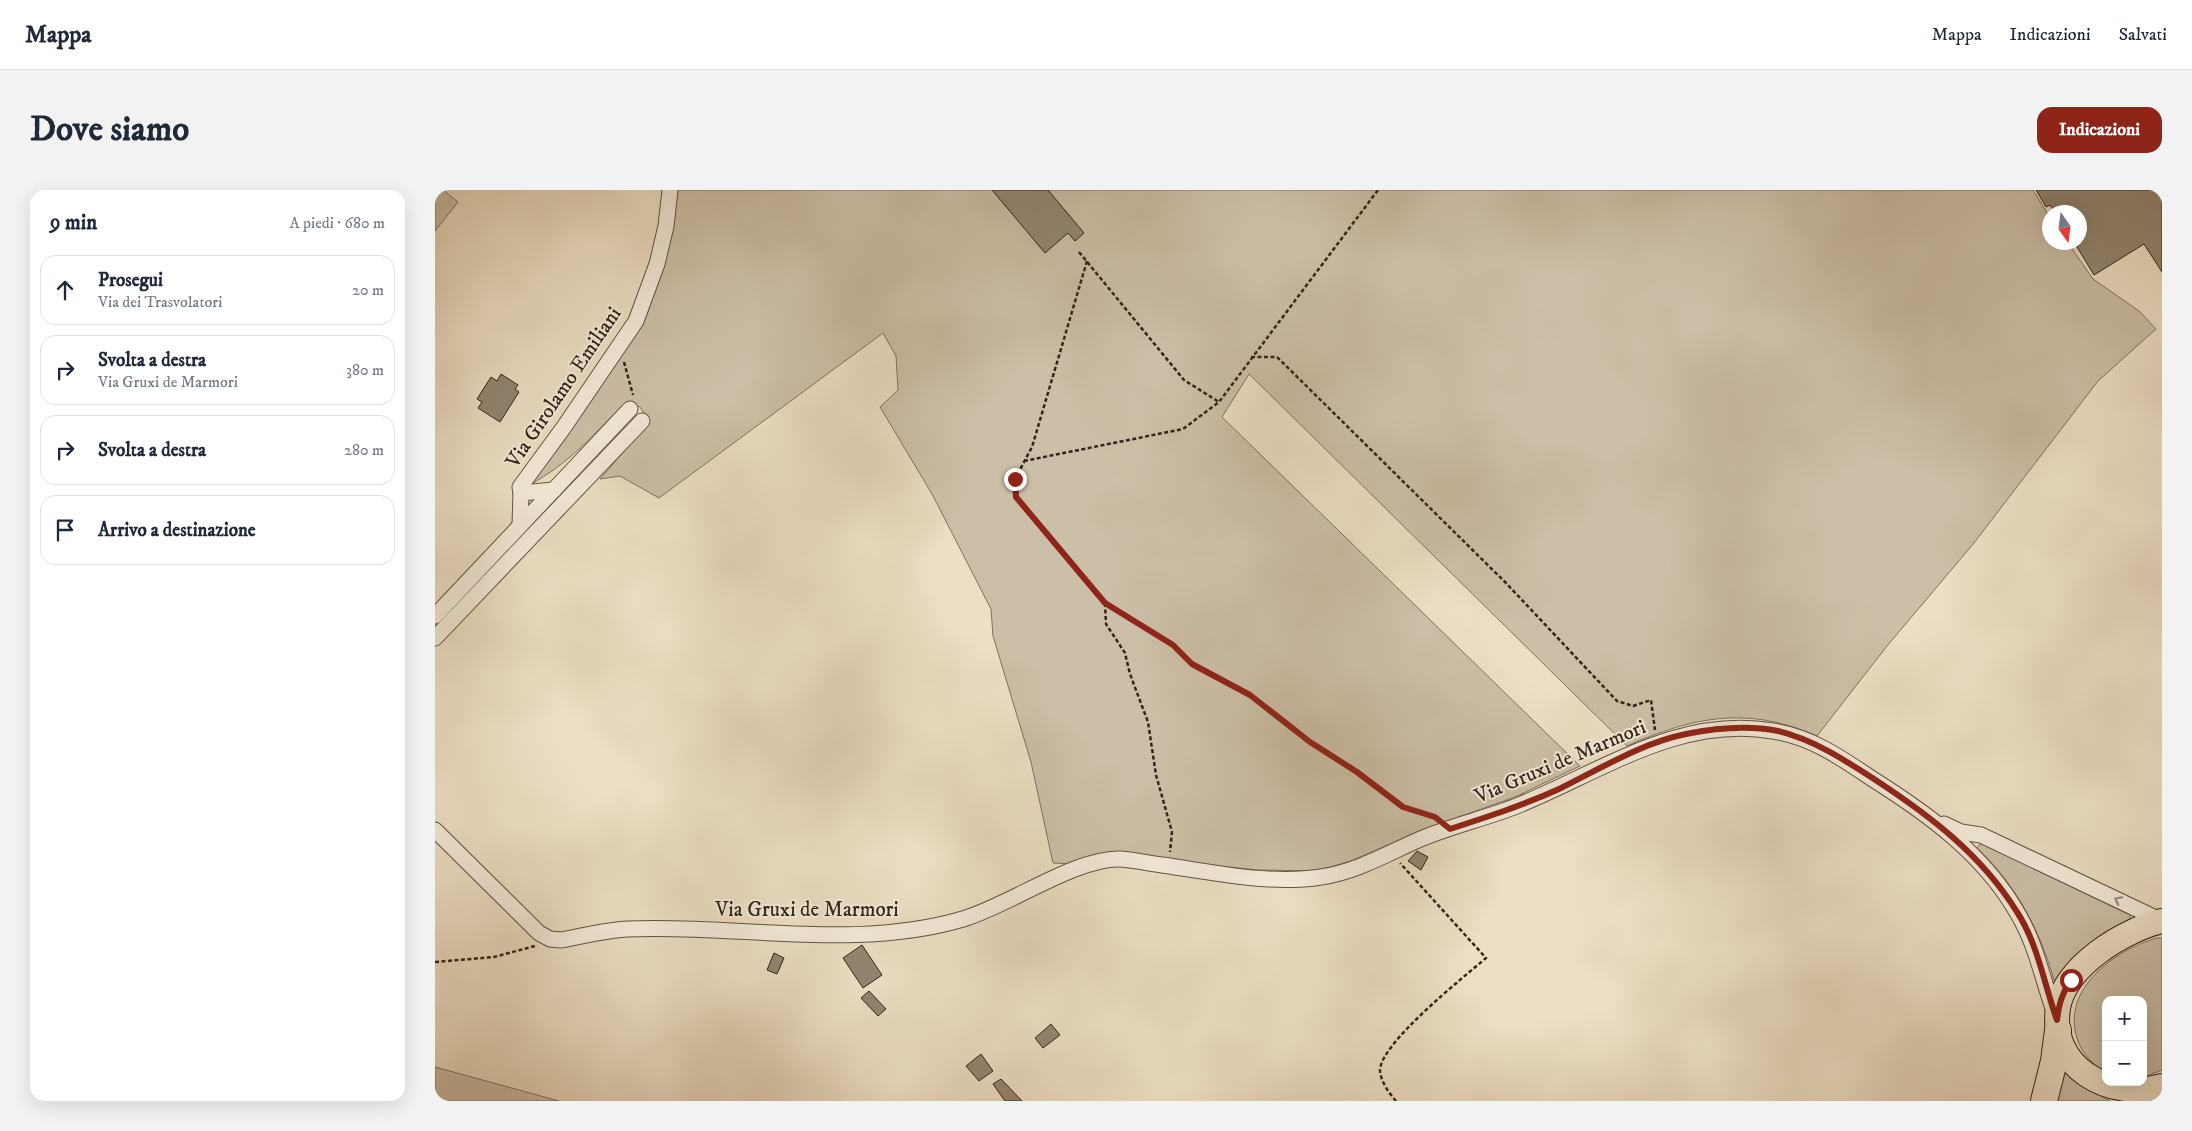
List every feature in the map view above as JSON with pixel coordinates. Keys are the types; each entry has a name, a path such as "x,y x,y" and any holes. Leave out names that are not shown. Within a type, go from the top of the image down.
{"highway":[{"path":"2044,1101 2054,1061 2057,1025"},
{"path":"2160,1100 2162,1095"}],"main road":[{"path":"2162,921 2134,930 2088,961 2064,991 2058,1006 2057,1025 2070,1058 2092,1081 2110,1089 2127,1091 2145,1091 2162,1086"}],"street":[{"name":"Via Girolamo Emiliani","path":"521,493 520,487 620,347 636,321 649,291 666,226 670,190"},
{"path":"435,616 630,408"},
{"path":"435,638 642,420"},
{"path":"520,525 521,493 553,490"},
{"name":"Via Gruxi de Marmori","path":"550,939 561,940 630,929 839,934 872,934 921,929 987,911 1074,870 1100,861 1120,859 1239,876 1291,879 1321,877 1351,869 1386,856 1418,840 1507,810 1557,790 1642,748 1684,734 1724,727 1777,731 1827,748 1935,821 1972,854 2018,913 2035,952 2057,1025"},
{"name":"Via Gruxi de Marmori","path":"1935,821 1961,832 1981,835 2162,921"},
{"path":"435,830 539,933 550,939"}],"path":[{"path":"1024,461 1183,429 1219,402 1378,190"},
{"path":"1079,252 1184,380 1219,402"},
{"path":"1087,261 1032,448 1015,479 1016,497 1105,603 1173,645 1192,664 1250,695 1310,742 1357,772 1403,807 1435,817 1450,829"},
{"path":"620,347 633,389 630,408"},
{"path":"1251,357 1277,357 1507,583 1617,700 1633,706 1651,700 1656,743"},
{"path":"1105,603 1106,624 1125,653 1130,674 1148,722 1156,775 1171,832 1169,866"},
{"path":"1386,856 1401,864 1486,958 1394,1041 1383,1059 1380,1071 1387,1091 1396,1101"},
{"path":"435,962 494,957 534,947 550,939"}],"shaded area":[{"path":"435,190 443,190 458,202 435,231"},
{"path":"676,190 2033,190 2042,205 2042,250 2073,250 2093,279 2139,311 2156,329 2098,381 1974,543 1887,646 1817,736 1768,721 1745,718 1722,719 1675,728 1627,746 1249,374 1222,417 1580,766 1515,797 1422,830 1351,861 1317,871 1258,870 1151,859 1072,864 1053,863 1031,762 993,636 991,609 932,494 880,407 898,390 896,356 883,333 659,498 620,476 600,479 649,422 640,407 625,403 569,458 557,468 529,485 612,368"},
{"path":"1981,843 2130,915 2130,921 2059,980 2054,980 2041,943 2025,908 1991,862 1977,848"},
{"path":"2162,938 2162,1070 2147,1076 2147,996 2102,996 2102,1070 2088,1058 2079,1044 2074,1020 2077,1003 2084,988 2096,974 2109,962 2141,943"},
{"path":"435,1067 559,1101 435,1101"},
{"path":"2067,1070 2081,1085 2110,1101 2057,1101 2063,1071"}],"building":[{"path":"992,190 1048,190 1084,233 1075,241 1068,233 1045,253"},
{"path":"2036,190 2162,190 2162,272 2144,244 2094,275 2079,250 2087,250 2087,205 2045,205"},
{"path":"501,374 518,385 515,389 519,392 500,422 478,408 482,402 477,399 491,377 497,381"},
{"path":"1417,851 1428,857 1421,870 1408,861"},
{"path":"862,945 882,975 863,988 843,958"},
{"path":"774,953 784,958 777,974 767,970"},
{"path":"869,991 886,1009 878,1016 861,998"},
{"path":"1051,1024 1060,1035 1043,1048 1035,1038"},
{"path":"981,1054 993,1071 979,1081 966,1066"},
{"path":"1001,1079 1022,1101 1005,1101 993,1084"}],"route":[{"path":"1015,479 1016,497 1105,603 1173,645 1192,664 1250,695 1310,742 1357,772 1403,807 1435,817 1450,829 1507,810 1557,790 1642,748 1684,734 1724,727 1777,731 1827,748 1915,806 1972,854 2006,896 2028,932 2057,1020 2058,1006 2071,980"}]}
